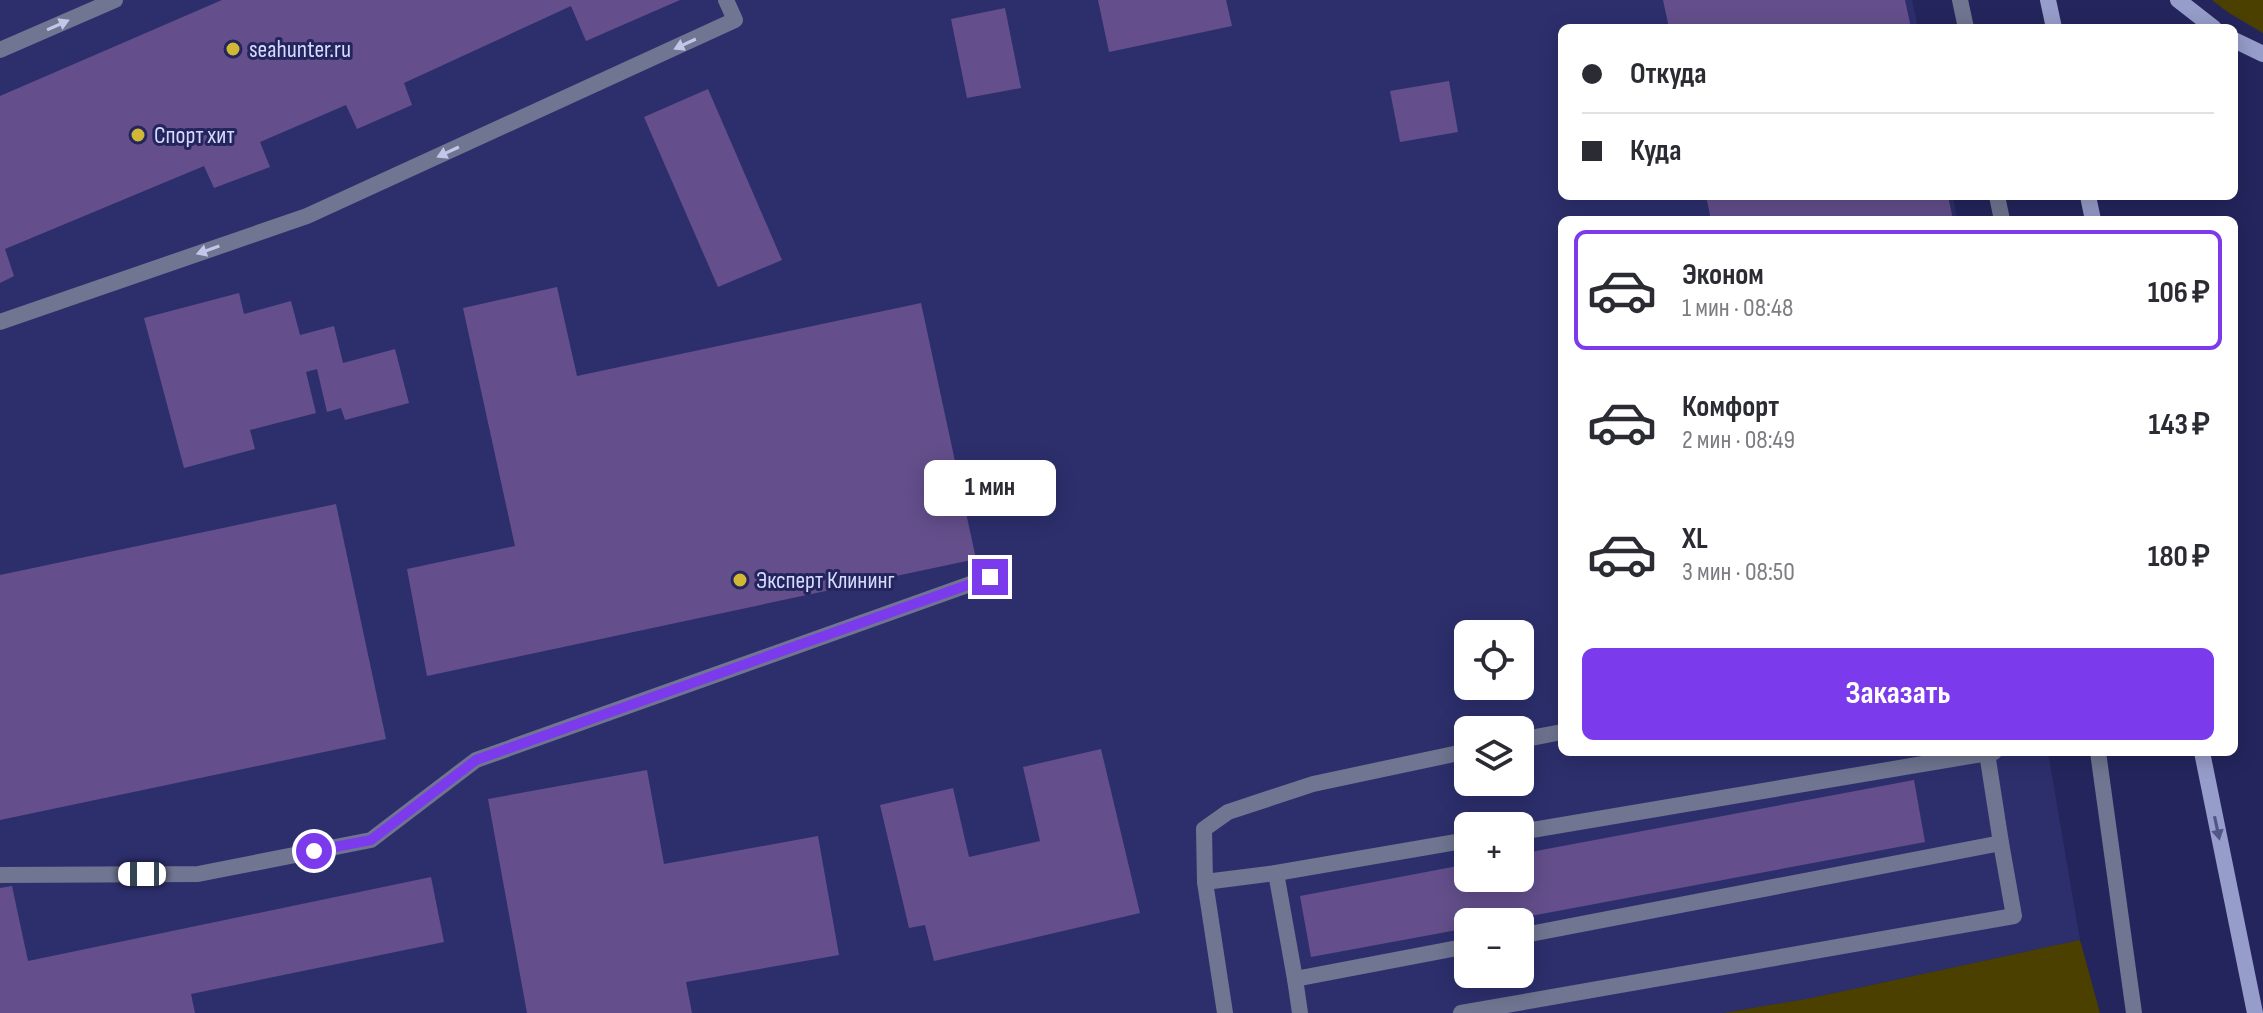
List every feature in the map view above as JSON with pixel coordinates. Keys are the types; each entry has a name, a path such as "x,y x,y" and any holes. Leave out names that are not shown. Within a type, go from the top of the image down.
{"main road":[{"path":"2048,0 2053,24"},
{"path":"2178,0 2209,24"},
{"path":"2238,42 2263,54"},
{"path":"2203,756 2255,1013"}],"lane":[{"path":"0,50 115,0"},
{"path":"0,322 307,216 735,20 726,0"},
{"path":"1960,0 1965,24"},
{"path":"0,875 198,874 371,840 476,760 990,577"},
{"path":"1534,737 1558,733"},
{"path":"1225,1013 1205,882 1204,829 1228,812 1313,784 1454,754"},
{"path":"1534,830 1973,756"},
{"path":"1461,1013 2014,916 2001,843 1991,756"},
{"path":"2099,756 2134,1013"},
{"path":"1205,882 1454,842"},
{"path":"1534,933 2001,843"},
{"path":"1276,873 1300,1013"},
{"path":"1295,979 1454,949"}],"shaded area":[{"path":"0,0 1912,0 1917,24 1558,24 1558,200 1954,200 1956,216 1558,216 1558,756 2049,756 2080,940 1811,998 1723,1013 0,1013"},
{"path":"2212,0 2263,0 2263,33 2229,13"},
{"path":"2080,940 2100,1013 1723,1013 1811,998"}],"building":[{"name":"Спорт хит","path":"222,0 680,0 586,41 571,6 404,83 412,105 357,129 346,105 260,142 270,167 214,188 204,166 5,249 14,276 0,283 0,96"},
{"path":"1098,0 1226,0 1232,26 1109,52"},
{"path":"1663,0 1905,0 1910,24 1668,24"},
{"path":"1005,8 1021,88 967,98 951,19"},
{"path":"1449,81 1458,132 1400,142 1390,91"},
{"path":"708,89 782,260 718,287 644,117"},
{"path":"1707,200 1949,200 1952,216 1710,216"},
{"path":"557,287 577,376 921,303 976,559 427,676 407,569 515,546 463,308"},
{"path":"239,293 244,314 291,301 300,335 334,326 343,363 395,349 409,403 345,420 341,408 327,412 317,369 306,372 316,413 250,430 255,449 184,468 144,318"},
{"path":"336,504 386,739 0,820 0,575"},
{"path":"1101,749 1140,913 934,961 925,925 909,928 880,805 953,788 969,857 1040,841 1023,767"},
{"path":"647,770 664,864 818,836 839,955 686,982 692,1013 527,1013 488,799"},
{"path":"1914,780 1925,842 1534,915 1534,908 1454,908 1454,931 1311,957 1300,896 1454,867 1454,892 1534,892 1534,851"},
{"path":"431,877 444,942 191,994 195,1013 0,1013 0,888 12,886 28,961"}],"place":[{"name":"seahunter.ru","path":"233,49"},
{"name":"Спорт хит","path":"138,135"},
{"name":"Эксперт Клининг","path":"740,580"}],"route":[{"path":"314,851 371,840 476,760 990,577"}]}
